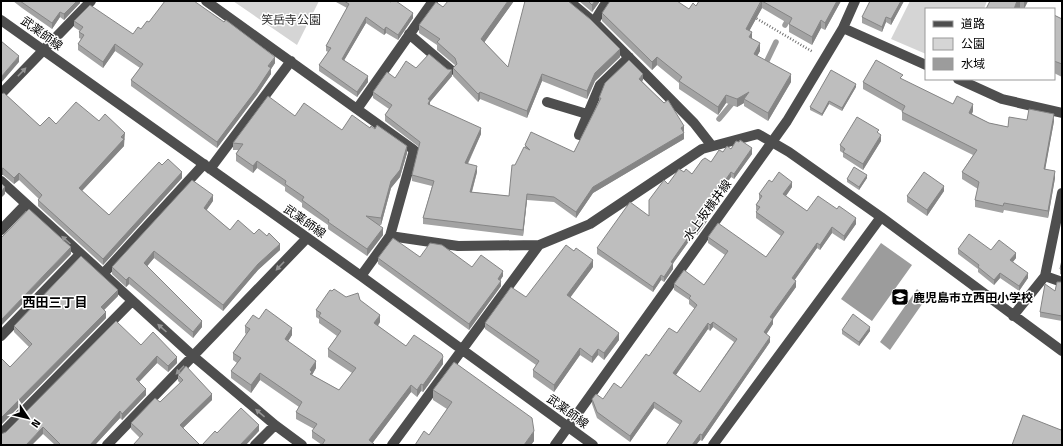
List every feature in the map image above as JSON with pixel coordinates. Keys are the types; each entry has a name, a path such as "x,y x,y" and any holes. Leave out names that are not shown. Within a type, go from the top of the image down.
{"street":[{"path":"1,94 90,1"},
{"path":"206,1 414,150 390,236 361,276"},
{"path":"357,109 433,1"},
{"path":"569,1 594,22 629,57 694,123 712,146"},
{"path":"594,22 607,1"},
{"name":"水上坂横井線","path":"555,445 787,121 843,28 855,1"},
{"name":"武薬師線","path":"1,20 361,276 593,445"},
{"path":"843,28 925,65"},
{"path":"409,34 451,70"},
{"path":"579,135 600,85 629,57"},
{"path":"103,274 207,166 291,62"},
{"path":"960,80 1002,99 1062,113"},
{"path":"547,102 587,114"},
{"path":"390,236 458,246 539,245 590,224 702,149 758,134 772,141 880,217 1062,351"},
{"path":"1,181 193,356 302,445"},
{"path":"1013,316 1045,276 1062,193"},
{"path":"1,230 26,204"},
{"path":"713,445 880,217"},
{"path":"107,445 307,238"},
{"path":"392,445 539,245"},
{"path":"1,336 80,254"},
{"path":"1045,276 1062,282"},
{"path":"1,434 132,301"},
{"path":"255,445 275,424"}],"path":[{"path":"752,16 824,58"}],"green space":[{"name":"笑岳寺公園","path":"233,1 319,1 297,45"},
{"path":"910,1 987,1 984,8 925,8 925,54 891,39"}],"water":[{"path":"881,243 912,265 872,321 841,299"},
{"path":"917,289 927,297 890,350 880,342"}],"building":[{"path":"20,1 77,1 64,14 60,12 52,23"},
{"path":"165,1 194,1 224,22 226,20 275,57 268,66 271,68 257,89 217,142 131,80 143,64 115,44 103,62 78,44 84,35 79,32 83,27 74,21 90,5 133,34 138,27 141,29 147,21 149,22"},
{"path":"344,1 396,1 413,13 398,35 386,27 384,30 366,17 342,59 368,76 357,92 319,65 331,48 326,46 349,4"},
{"path":"448,1 508,1 481,39 508,67 525,1 568,1 590,19 620,49 595,73 587,91 542,74 527,111 480,92 478,94 453,68 457,64 455,58 437,42 440,39 419,25 436,2 443,7"},
{"path":"588,1 595,1 592,5"},
{"path":"610,1 677,1 689,9 693,3 696,6 699,1 761,1 746,29 752,32 749,37 760,43 754,54 791,74 768,113 744,99 749,92 737,99 726,95 718,107 679,81 682,77 657,57 652,62 602,13"},
{"path":"762,1 837,1 825,23 821,20 812,37 789,24 792,18"},
{"path":"870,1 901,1 891,19 886,17 882,27 862,17"},
{"path":"990,1 1017,1 1014,8 986,8"},
{"path":"1055,16 1062,19 1062,64 1055,61"},
{"path":"1,41 19,56 1,77"},
{"path":"429,54 447,69 452,70 428,99 430,100 428,104 481,128 465,163 477,166 470,192 509,196 512,165 515,165 524,147 530,150 525,145 531,132 574,152 601,98 599,98 605,83 629,60 643,74 639,79 664,103 668,100 684,126 681,128 684,133 593,187 576,212 554,197 527,194 523,230 423,218 434,181 412,175 420,142 385,115 392,105 373,92 387,72 395,78 406,61 416,68"},
{"path":"876,60 903,75 900,78 953,104 957,96 973,104 969,113 989,123 1008,127 1009,117 1027,120 1029,109 1054,114 1044,169 1055,171 1048,211 1004,203 1003,206 975,200 979,182 962,172 977,150 902,112 905,106 863,82"},
{"path":"831,70 856,84 842,108 829,101 822,114 810,107"},
{"path":"4,93 40,126 49,117 56,124 76,102 99,121 105,114 125,133 121,137 124,139 79,188 109,215 159,162 162,165 168,159 182,172 103,259 38,200 42,195 19,173 14,178 3,168 1,169 1,94"},
{"path":"268,96 295,116 304,103 342,130 352,115 370,128 371,126 375,129 377,125 407,146 400,170 391,181 381,218 366,216 383,228 367,249 328,222 329,220 302,200 304,197 285,184 286,181 257,161 253,166 236,154 243,144 233,143"},
{"path":"857,117 879,130 877,132 881,135 863,164 843,152 845,149 840,145"},
{"path":"740,140 752,148 734,174 731,172 703,212 707,216 697,230 696,228 692,232 671,262 673,263 664,277 661,275 653,287 597,248 630,202 649,216 649,200 664,180 668,184 679,169 684,172 686,169 692,174 702,160 705,158 711,162 719,150 723,152 727,146 731,149 736,141 739,142"},
{"path":"854,167 867,175 859,187 847,179"},
{"path":"779,172 792,182 783,194 807,211 818,196 837,209 839,206 856,218 844,236 832,227 820,245 817,243 792,278 796,281 770,317 773,319 764,332 770,337 702,435 700,434 692,445 666,445 682,421 654,402 630,436 597,412 592,399 596,394 603,399 614,383 621,388 646,354 649,356 669,328 677,333 697,305 689,298 691,296 674,284 684,270 704,285 728,251 708,237 718,223 766,257 784,232 756,212 760,207 756,205 762,196 759,194 769,180 772,182","holes":["713,322 737,339 700,392 673,373 708,323 710,325"]},
{"path":"924,172 944,186 927,210 907,196"},
{"path":"192,180 213,195 204,208 230,230 238,220 254,234 259,229 267,236 269,233 280,244 258,264 223,305 154,251 144,263 202,321 193,332 129,277 126,280 112,267"},
{"path":"1,183 5,187 1,192"},
{"path":"29,209 71,247 1,320 1,238"},
{"path":"969,234 991,250 999,240 1016,253 1010,260 1028,273 1019,286 1000,273 994,280 978,267 979,265 958,249"},
{"path":"393,238 420,257 430,243 442,245 472,267 481,255 503,271 498,279 501,281 469,324 378,258"},
{"path":"566,245 574,251 576,248 593,260 567,295 619,333 604,353 598,349 592,357 580,348 554,385 533,370 539,361 485,323 511,287 526,297"},
{"path":"81,256 118,290 101,307 106,312 1,418 1,358 10,367 32,344 14,326"},
{"path":"1057,282 1062,282 1062,316 1040,312 1045,284 1055,291"},
{"path":"334,289 346,297 358,293 360,300 380,315 374,323 406,346 414,335 442,354 443,357 423,385 421,384 417,390 411,385 369,440 374,445 322,445 325,440 312,431 317,424 296,412 302,402 260,373 251,385 231,371 241,358 233,353 250,329 245,326 253,315 259,319 266,309 292,328 285,339 316,361 310,370 312,372 310,374 339,390 356,368 328,349 341,331 319,316 321,313 316,310 330,290 332,291"},
{"path":"853,314 870,327 859,342 842,330"},
{"path":"116,321 141,345 153,332 177,357 168,366 157,356 136,379 146,389 122,414 120,411 90,445 61,445 43,427 26,445 1,445 1,434 6,432"},
{"path":"454,362 532,418 534,431 524,445 415,445 424,431 429,435 452,402 433,390"},
{"path":"186,366 212,394 180,425 200,445 133,445 143,434 131,423 155,398 160,402 183,380 178,375"},
{"path":"241,408 259,425 240,445 202,445 215,431 217,433"},
{"path":"1023,415 1061,430 1062,427 1062,445 1012,445"}],"waterway":[{"path":"785,25 790,16"},
{"path":"764,67 776,42"},
{"path":"719,119 735,100"}],"place":[{"name":"鹿児島市立西田小学校","path":"900,297"}],"district":[{"name":"西田三丁目","path":"55,302"}]}
